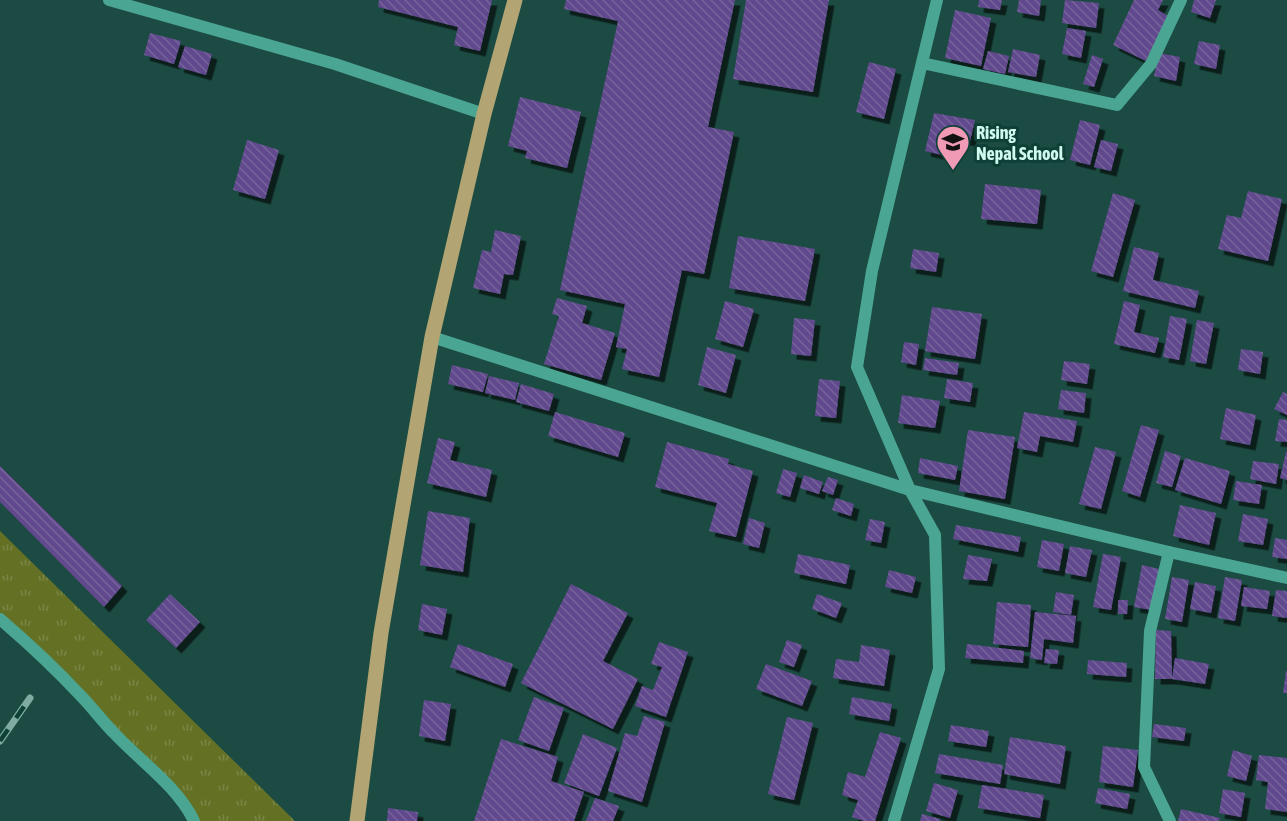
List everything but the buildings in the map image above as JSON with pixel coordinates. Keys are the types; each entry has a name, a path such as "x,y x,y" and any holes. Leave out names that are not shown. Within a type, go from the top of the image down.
{"main road":[{"path":"357,821 381,633 432,337 484,114 515,0"}],"street":[{"path":"109,0 335,64 484,114"},
{"path":"894,821 939,669 935,535 910,490 857,367 872,271 937,0"},
{"path":"922,63 1117,105 1151,64 1181,0"},
{"path":"432,337 910,490 1287,578"},
{"path":"1169,552 1150,631 1144,767 1170,821"},
{"path":"0,619 80,694 114,733 153,770 187,807 194,821"}],"green space":[{"path":"0,531 294,821 194,821 187,807 0,619"}],"railway":[{"path":"0,741 30,698"}],"place":[{"name":"Rising Nepal School","path":"953,171"}]}
